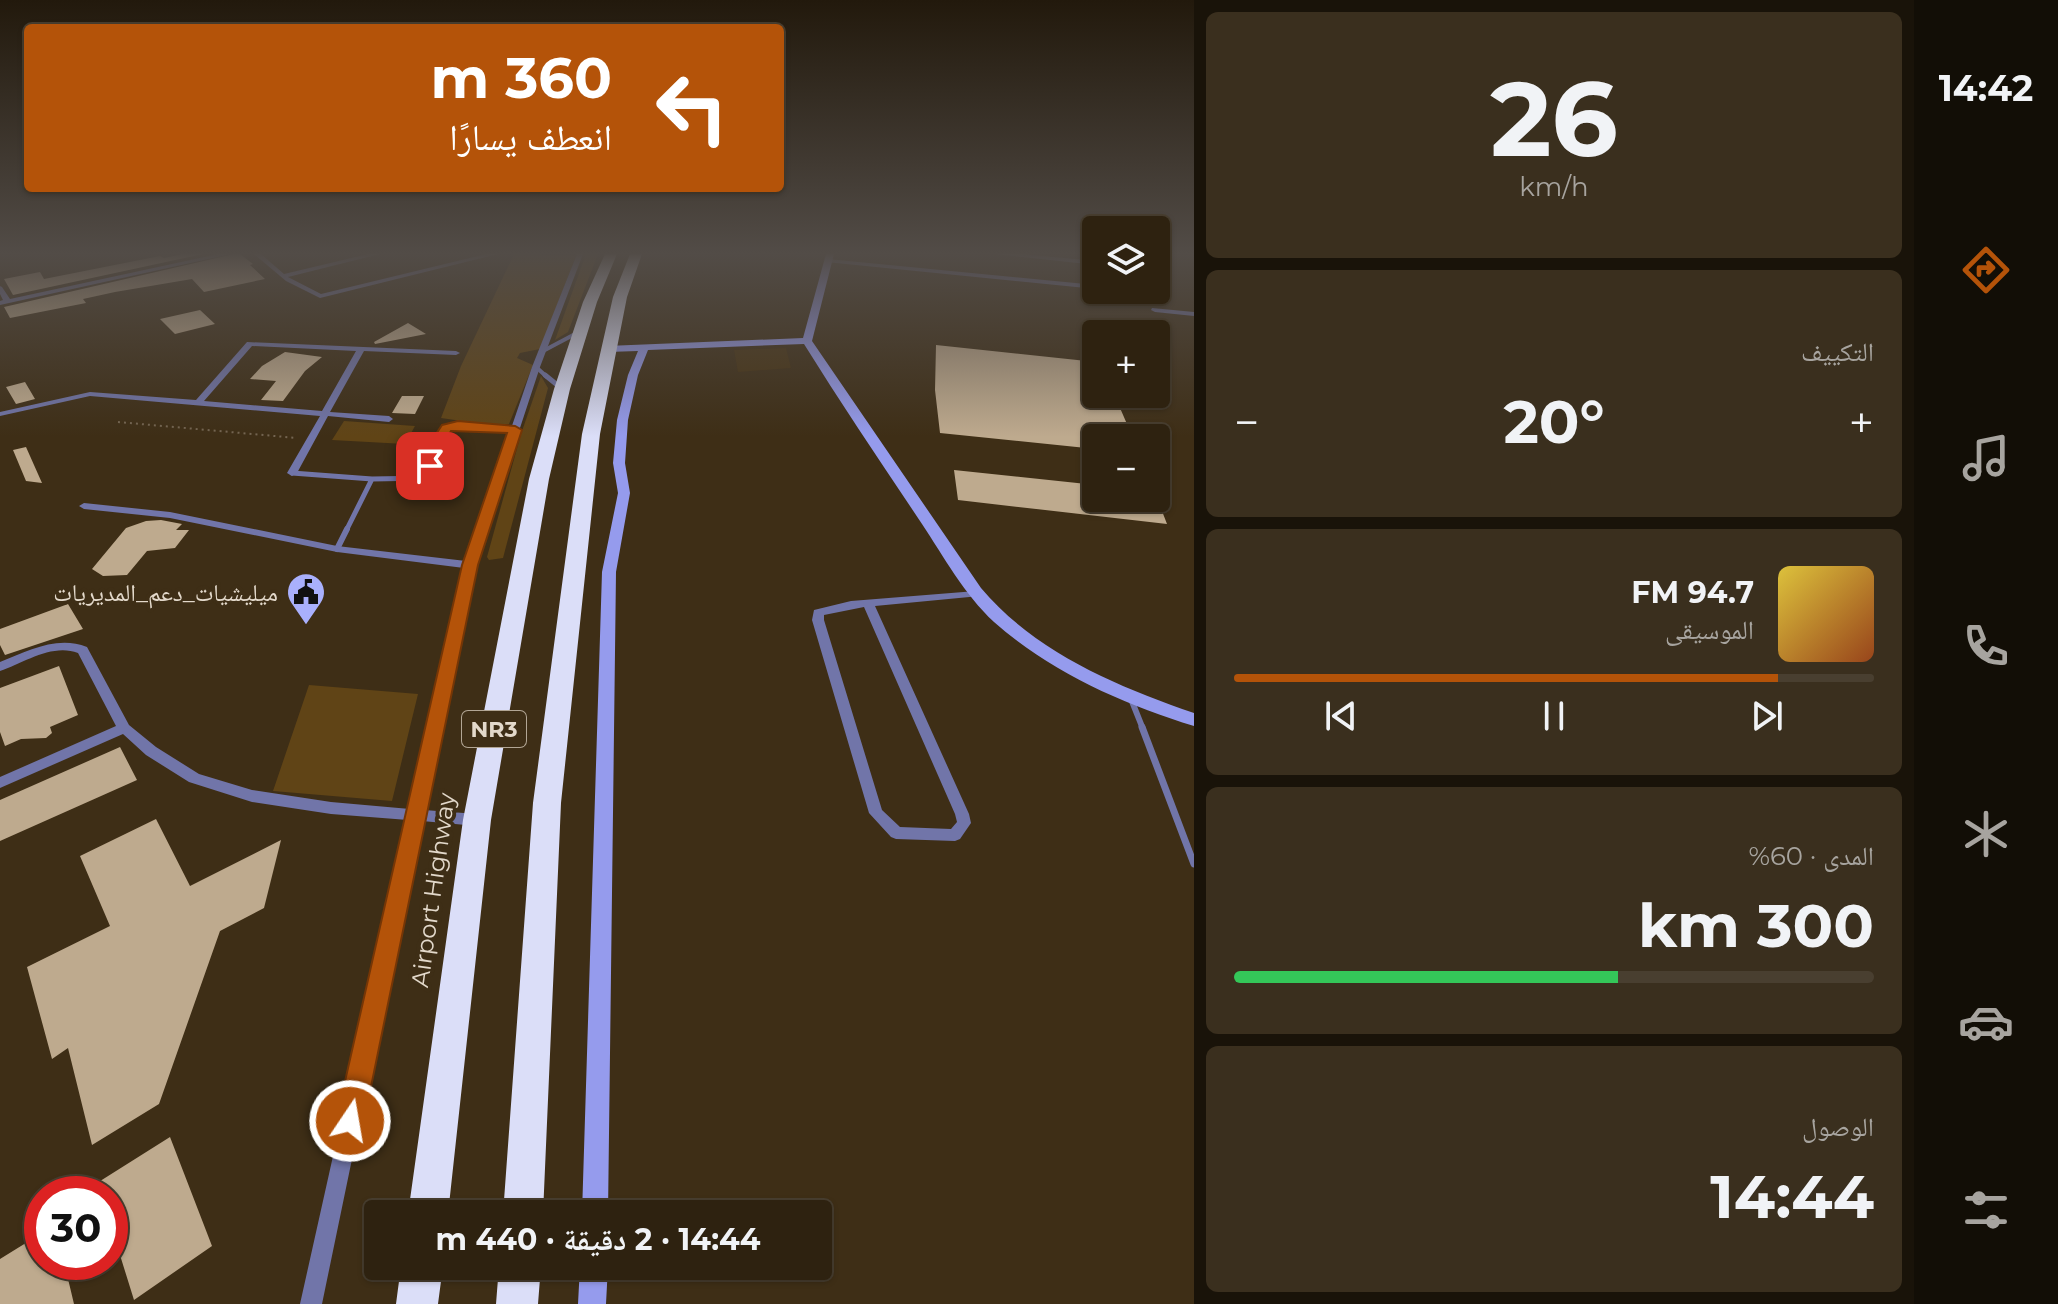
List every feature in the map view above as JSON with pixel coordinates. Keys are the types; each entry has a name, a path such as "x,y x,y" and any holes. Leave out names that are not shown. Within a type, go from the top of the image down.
{"highway":[{"name":"Airport Highway","path":"430,1200 477,820 539,479 562,389 587,315"},
{"name":"NR3","path":"524,1200 547,803 591,434 616,315"},
{"path":"417,1304 420,1280"},
{"path":"517,1304 519,1280"}],"street":[{"path":"311,1304 470,565 536,367 557,315"},
{"path":"814,315 807,341 976,594 1008,626 1042,651 1129,695 1194,720"},
{"path":"607,349 807,341"},
{"path":"199,402 250,344 456,353"},
{"path":"292,473 361,349"},
{"path":"595,1200 609,572 624,494 624,479 619,468 621,428 633,371 644,349"},
{"path":"3,414 85,395 389,419"},
{"path":"84,506 170,515 337,549 470,565"},
{"path":"868,604 962,814 964,823 955,835 896,833 876,813 818,613 826,609 868,604 976,594"},
{"path":"0,667 74,644 83,650 124,728 151,751 194,778 219,788 331,808 477,820"},
{"path":"0,783 124,728"},
{"path":"592,1304 593,1280"}],"lane":[{"path":"543,351 581,331"},
{"path":"536,367 562,389"},
{"path":"292,473 372,479 428,478 428,457 447,427 458,425 515,430"},
{"path":"337,549 372,479"},
{"path":"1129,695 1194,864"}],"path":[{"path":"118,422 311,440"}],"shaded area":[{"path":"485,315 553,315 540,349 520,353 517,358 533,365 509,424 496,426 441,418"},
{"path":"564,315 575,315 568,332 555,340"},
{"path":"786,348 791,368 738,372 734,350"},
{"path":"541,376 548,388 503,558 489,560 487,557 521,434"},
{"path":"344,421 415,426 405,444 332,440"},
{"path":"309,685 418,694 392,801 273,791"}],"building":[{"path":"178,315 205,315 215,324 175,334 160,319"},
{"path":"408,323 426,334 375,344 374,342"},
{"path":"936,345 1082,361 1082,408 1120,408 1127,424 1082,424 1082,448 940,433 935,390"},
{"path":"285,352 322,357 305,371 283,401 261,400 276,381 250,379 262,366"},
{"path":"25,382 35,399 16,404 6,387"},
{"path":"402,396 424,396 415,414 392,413"},
{"path":"26,447 42,483 26,481 13,450"},
{"path":"954,470 1082,484 1082,512 1162,512 1167,524 958,500"},
{"path":"161,520 182,524 176,530 189,530 175,548 147,551 127,575 103,576 92,569 126,528"},
{"path":"68,604 83,629 5,655 0,645 0,629"},
{"path":"59,666 78,715 50,727 52,733 46,738 21,739 5,746 0,732 0,688"},
{"path":"120,747 137,780 0,841 0,800"},
{"path":"156,819 190,886 281,840 264,908 220,931 159,1104 92,1145 68,1048 52,1059 27,967 110,926 80,856"},
{"path":"170,1137 212,1246 134,1300 128,1280 128,1176 108,1176"},
{"path":"24,1244 24,1280 68,1280 74,1304 0,1304 0,1259"}],"place":[{"name":"ميليشيات_دعم_المديريات","path":"306,626"}],"route":[{"path":"350,1121 470,565 515,430 458,425 447,427 428,457 430,466"}]}
